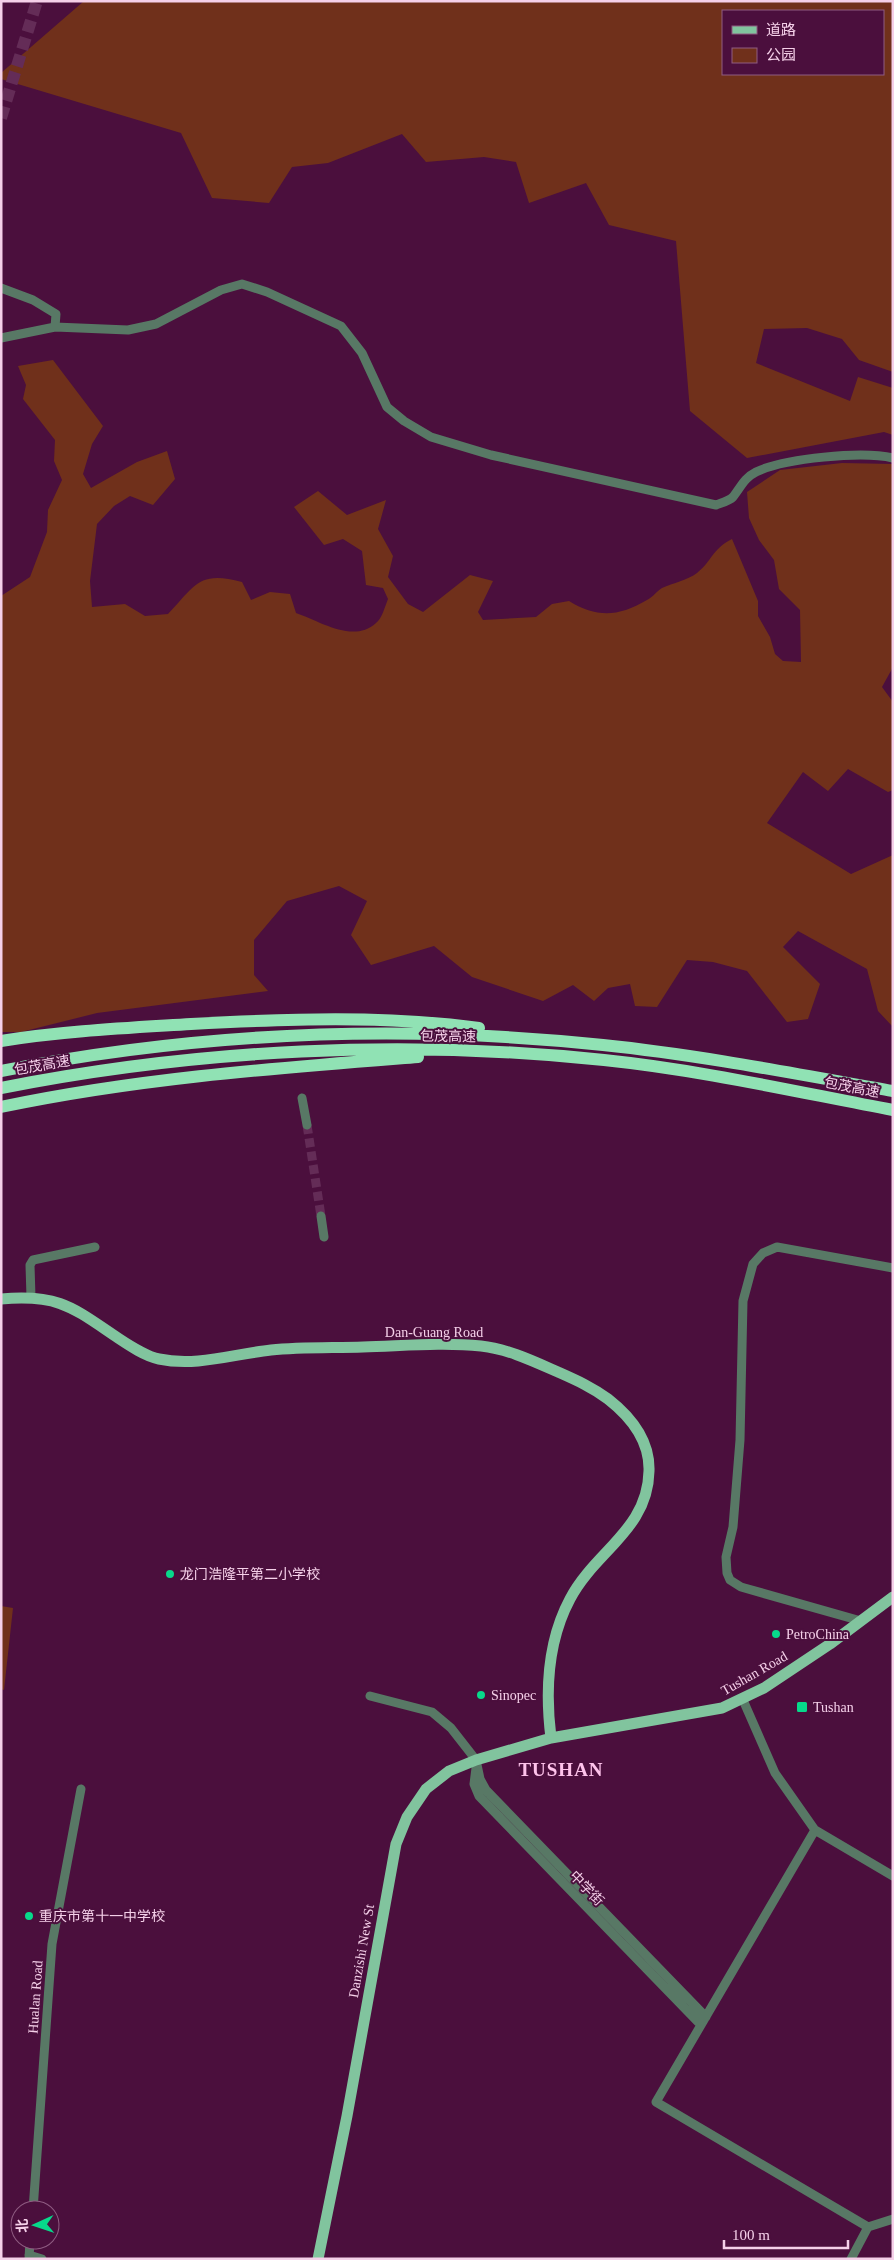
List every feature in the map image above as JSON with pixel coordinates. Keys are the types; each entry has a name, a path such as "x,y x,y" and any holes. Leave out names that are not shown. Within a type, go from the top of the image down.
{"highway":[{"path":"1,1040 187,1024 367,1020 441,1024 551,1040"},
{"name":"包茂高速","path":"1,1071 144,1049 274,1038 403,1033 551,1040 606,1045 729,1062 893,1091"},
{"name":"包茂高速","path":"1,1088 107,1070 274,1054 384,1050 495,1052 606,1060 725,1078 893,1110"},
{"path":"1,1107 62,1095 229,1072 495,1052"}],"main road":[{"name":"Dan-Guang Road","path":"1,1299 48,1298 77,1310 133,1348 158,1359 188,1362 272,1350 446,1345 482,1346 519,1355 594,1388 624,1411 642,1437 649,1469 646,1497 634,1522 598,1561 571,1597 554,1636 547,1704 551,1738"},
{"name":"Tushan Road","path":"551,1738 722,1708 743,1700 830,1644 893,1597"},
{"name":"Danzishi New St","path":"318,2259 347,2116 396,1844 407,1817 426,1789 449,1771 476,1760 551,1738"}],"street":[{"path":"1,338 55,326 128,330 156,324 221,290 242,284 267,292 341,326 362,353 388,407 404,421 431,437 490,455 716,505 732,498 741,483 756,472 781,465 827,457 879,455 893,458"},
{"path":"1,288 33,300 56,314 55,326"},
{"path":"302,1098 307,1125"},
{"path":"321,1216 324,1237"},
{"path":"861,1621 741,1587 730,1580 727,1573 726,1557 733,1527 740,1440 743,1302 753,1264 763,1253 777,1247 893,1268"},
{"path":"31,1297 30,1265 33,1260 95,1248"},
{"name":"中学街","path":"370,1696 432,1712 451,1728 476,1760 480,1779 486,1790 706,2016"},
{"path":"743,1700 775,1773 815,1830 893,1876"},
{"name":"中学街","path":"476,1760 474,1784 479,1796 701,2025"},
{"name":"Hualan Road","path":"34,2200 52,1944 81,1789"},
{"path":"815,1830 656,2102 868,2227"},
{"path":"851,2259 868,2227 893,2219"},
{"path":"29,2257 42,2259"}],"green space":[{"path":"84,1 893,1 893,372 859,360 842,339 807,328 764,329 756,363 850,401 858,377 893,388 893,435 884,432 747,458 690,411 676,241 609,225 586,183 529,203 516,162 484,157 426,162 402,134 328,163 292,167 269,203 212,198 181,133 1,79 1,73"},
{"path":"53,360 103,426 92,444 83,474 91,488 137,462 167,451 175,479 153,505 130,496 114,506 97,524 90,581 92,607 125,604 145,616 168,614 192,588 206,579 216,578 242,582 251,600 270,592 290,594 296,613 336,629 357,631 367,629 376,623 382,615 388,599 383,588 366,585 362,551 343,539 324,545 294,507 318,491 347,515 386,500 378,529 393,556 388,577 408,604 423,612 470,575 493,581 478,612 483,620 536,617 552,604 569,601 579,607 598,613 627,610 649,599 662,588 685,580 697,573 720,547 732,539 758,601 758,616 770,637 775,654 783,661 801,662 800,610 779,589 774,560 759,540 749,518 747,492 780,470 842,463 893,464 893,667 882,687 893,702 893,790 888,792 848,769 828,791 803,772 767,823 851,874 893,855 893,1027 878,1011 867,969 798,931 783,947 820,984 808,1019 787,1022 747,971 713,962 687,960 657,1007 635,1006 630,984 608,988 594,1001 573,985 543,1001 472,977 434,946 371,965 351,935 367,901 339,886 287,901 254,940 254,975 268,991 97,1013 21,1032 1,1032 1,596 30,577 47,532 48,510 62,480 54,461 55,440 23,399 26,385 18,366"},
{"path":"1,1606 13,1608 4,1690 1,1689"}],"tunnel":[{"path":"1,118 37,1"},
{"path":"307,1125 321,1216"}],"place":[{"name":"龙门浩隆平第二小学校","path":"170,1574"},
{"name":"PetroChina","path":"776,1634"},
{"name":"Sinopec","path":"481,1695"},
{"name":"Tushan","path":"802,1707"},
{"name":"重庆市第十一中学校","path":"29,1916"}],"district":[{"name":"TUSHAN","path":"561,1769"}]}
